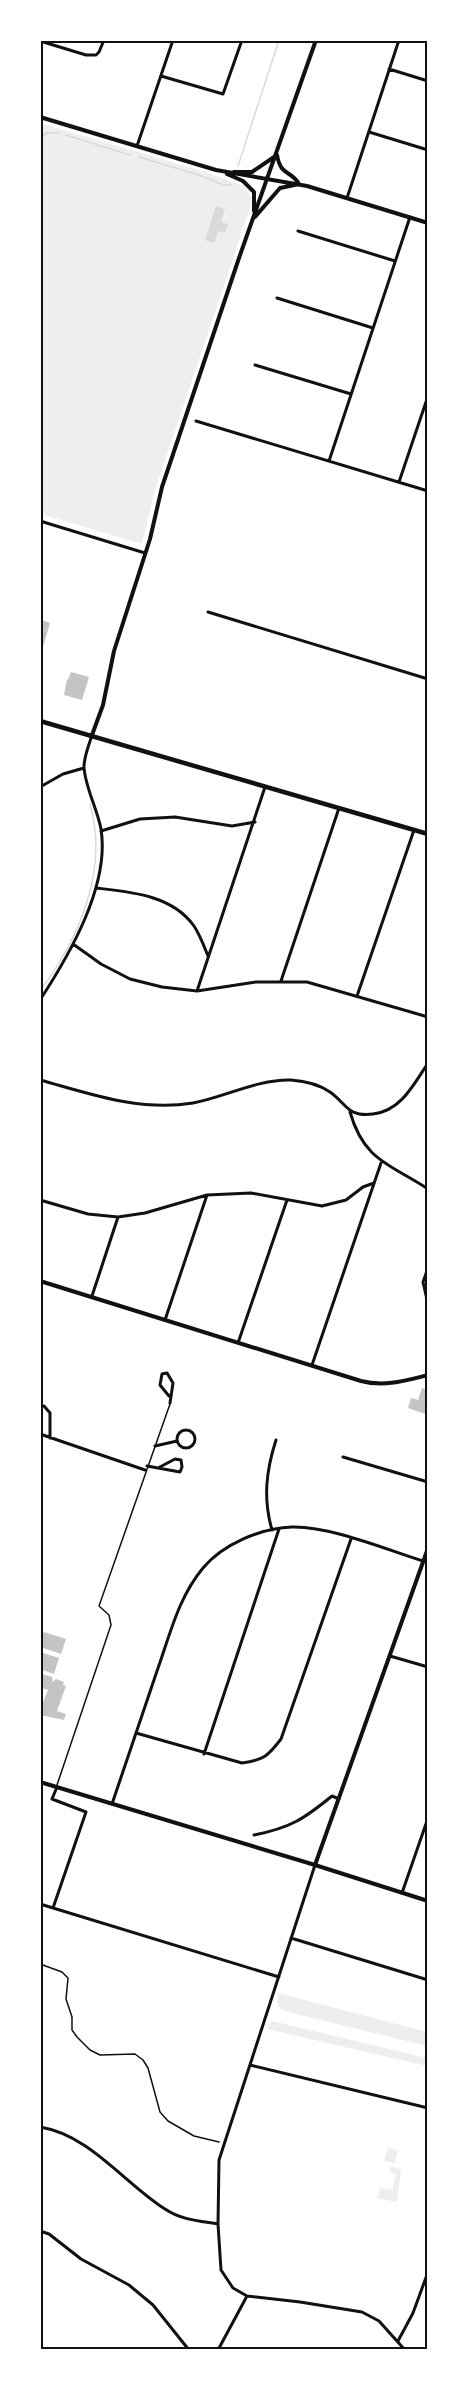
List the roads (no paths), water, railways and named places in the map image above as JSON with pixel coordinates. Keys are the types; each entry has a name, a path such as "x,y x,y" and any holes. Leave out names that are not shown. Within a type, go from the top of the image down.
{"main road":[{"path":"92,735 103,705 114,651 146,554 162,487 253,220 318,40"},
{"path":"40,117 224,172 299,184 428,223"},
{"path":"224,172 252,172 277,155"},
{"path":"277,155 279,167 295,177 299,184"},
{"path":"224,172 243,181 254,192 256,200 253,220"},
{"path":"253,220 280,188 299,184"},
{"path":"40,720 428,834"},
{"path":"40,1281 375,1385 428,1375"},
{"path":"315,1864 428,1548"},
{"path":"40,1782 315,1864 428,1901"}],"street":[{"path":"40,41 86,55 96,55 104,40"},
{"path":"137,146 172,40"},
{"path":"161,76 223,94 242,40"},
{"path":"347,198 399,40"},
{"path":"389,69 428,81"},
{"path":"369,132 428,150"},
{"path":"329,461 410,217"},
{"path":"298,231 395,261"},
{"path":"277,298 373,328"},
{"path":"255,365 351,394"},
{"path":"399,482 428,396"},
{"path":"196,421 428,491"},
{"path":"40,521 146,554"},
{"path":"208,612 428,679"},
{"path":"40,999 73,944 96,888 100,867 101,831 84,768 92,735"},
{"path":"40,787 63,774 84,768"},
{"path":"197,991 255,822 265,786"},
{"path":"281,981 339,808"},
{"path":"101,831 140,819 175,817 232,826 255,822"},
{"path":"357,996 414,830"},
{"path":"96,888 135,892 176,908 194,926 208,956"},
{"path":"73,944 101,964 130,979 162,987 197,991 281,981 307,982 428,1017"},
{"path":"350,1112 373,1114 390,1108 406,1097 428,1063"},
{"path":"40,1080 125,1104 164,1106 194,1103 262,1084 291,1080 312,1084 330,1092 350,1112 356,1131 381,1162 428,1189"},
{"path":"312,1366 381,1162"},
{"path":"40,1200 88,1214 118,1217 145,1213 207,1195 251,1193 322,1206 346,1200 363,1187 374,1183"},
{"path":"165,1320 207,1195"},
{"path":"238,1343 286,1200"},
{"path":"92,1296 118,1217"},
{"path":"428,1268 423,1282 428,1304"},
{"path":"169,1396 160,1385 162,1374 167,1373 173,1383 169,1396 170,1403"},
{"path":"40,1406 50,1413 50,1438"},
{"path":"185,1430 192,1432 196,1438 194,1445 188,1449 181,1447 177,1441 179,1434 185,1430"},
{"path":"40,1434 146,1468 180,1472 181,1460 175,1458 158,1468"},
{"path":"272,1530 266,1510 266,1484 276,1440"},
{"path":"156,1446 177,1441"},
{"path":"343,1457 428,1482"},
{"path":"112,1804 182,1598 204,1566 238,1541 259,1532 312,1528 423,1561"},
{"path":"204,1754 279,1529"},
{"path":"136,1733 242,1763 260,1760 269,1754 281,1739 351,1538"},
{"path":"390,1656 428,1667"},
{"path":"53,1908 86,1812 52,1799 57,1787"},
{"path":"254,1835 281,1830 308,1816 332,1796 339,1799"},
{"path":"402,1893 428,1818"},
{"path":"315,1864 219,2160 218,2224 221,2270 233,2288 247,2296 362,2312 380,2320 405,2349"},
{"path":"40,1904 279,1977"},
{"path":"291,1938 428,1980"},
{"path":"249,2065 428,2108"},
{"path":"40,2127 54,2129 80,2142 166,2210 186,2219 218,2224"},
{"path":"40,2231 49,2234 81,2259 129,2285 153,2305 189,2349"},
{"path":"398,2341 413,2313 427,2273"},
{"path":"218,2349 247,2296"}],"lane":[{"path":"57,1787 111,1625 109,1614 99,1606 170,1403"}],"waterway":[{"path":"238,166 279,40"},
{"path":"300,40 308,43"},
{"path":"40,137 47,133 59,133"},
{"path":"66,135 130,155"},
{"path":"139,157 224,185 232,185"},
{"path":"40,991 67,949 87,902 96,853 95,829 90,804"}]}
